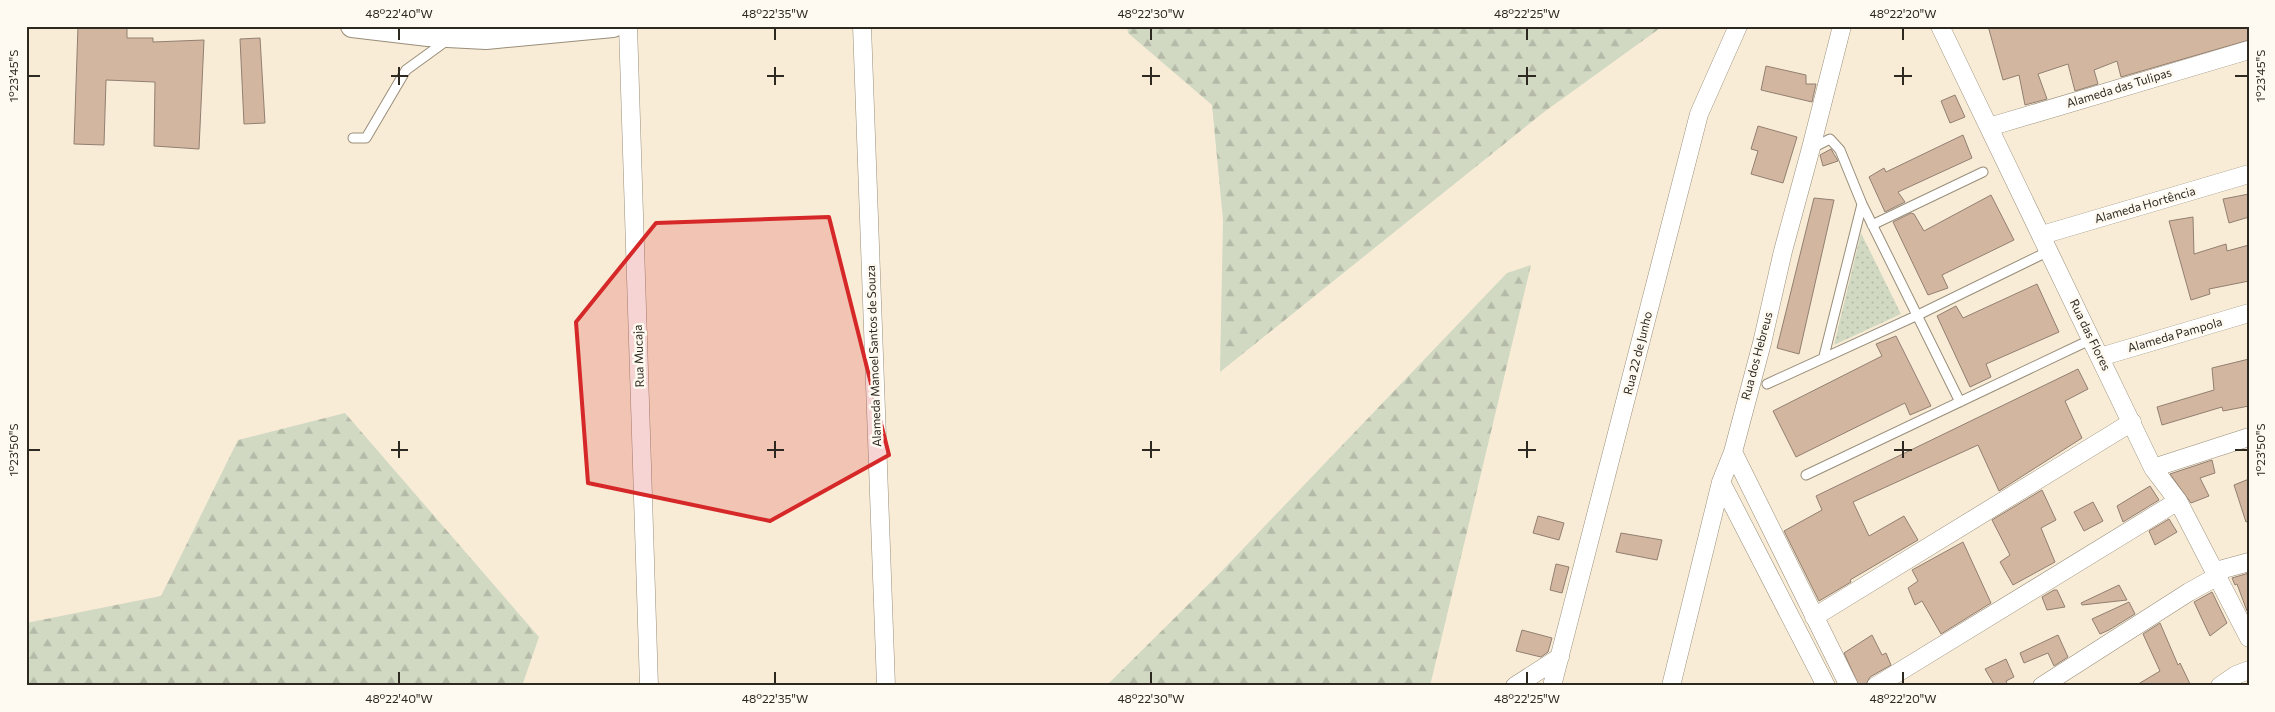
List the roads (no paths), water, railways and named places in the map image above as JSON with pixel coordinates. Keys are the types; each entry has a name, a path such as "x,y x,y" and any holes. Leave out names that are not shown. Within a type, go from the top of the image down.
{"street":[{"path":"352,26 486,38 614,26"},
{"name":"Rua Mucaja","path":"628,26 649,686"},
{"name":"Alameda Manoel Santos de Souza","path":"862,26 886,686"},
{"name":"Rua 22 de Junho","path":"1552,686 1699,114 1738,26"},
{"name":"Rua dos Hebreus","path":"1671,686 1721,482 1733,452 1762,343 1782,251 1812,148 1842,26"},
{"name":"Rua das Flores","path":"1940,26 2153,468 2178,501 2249,638"},
{"name":"Alameda das Tulipas","path":"1989,127 2249,50"},
{"name":"Alameda Hortência","path":"2042,235 2249,174"},
{"name":"Alameda Pampola","path":"2100,357 2249,314"},
{"path":"1814,617 2132,422"},
{"path":"2153,468 2249,437"},
{"path":"1733,452 1848,686"},
{"path":"1721,482 1826,686"},
{"path":"1876,686 2178,501"},
{"path":"2042,686 2217,574 2249,562"},
{"path":"1516,686 1560,657"},
{"path":"2220,686 2236,675 2249,670"}],"lane":[{"path":"354,138 366,138 406,70 452,36"},
{"path":"1812,148 1830,139 1840,150 1862,204 1960,402"},
{"path":"1872,225 1983,172"},
{"path":"1824,356 1862,204"},
{"path":"1767,384 1824,356 1918,315 2049,251"},
{"path":"1806,475 2092,339"}]}
